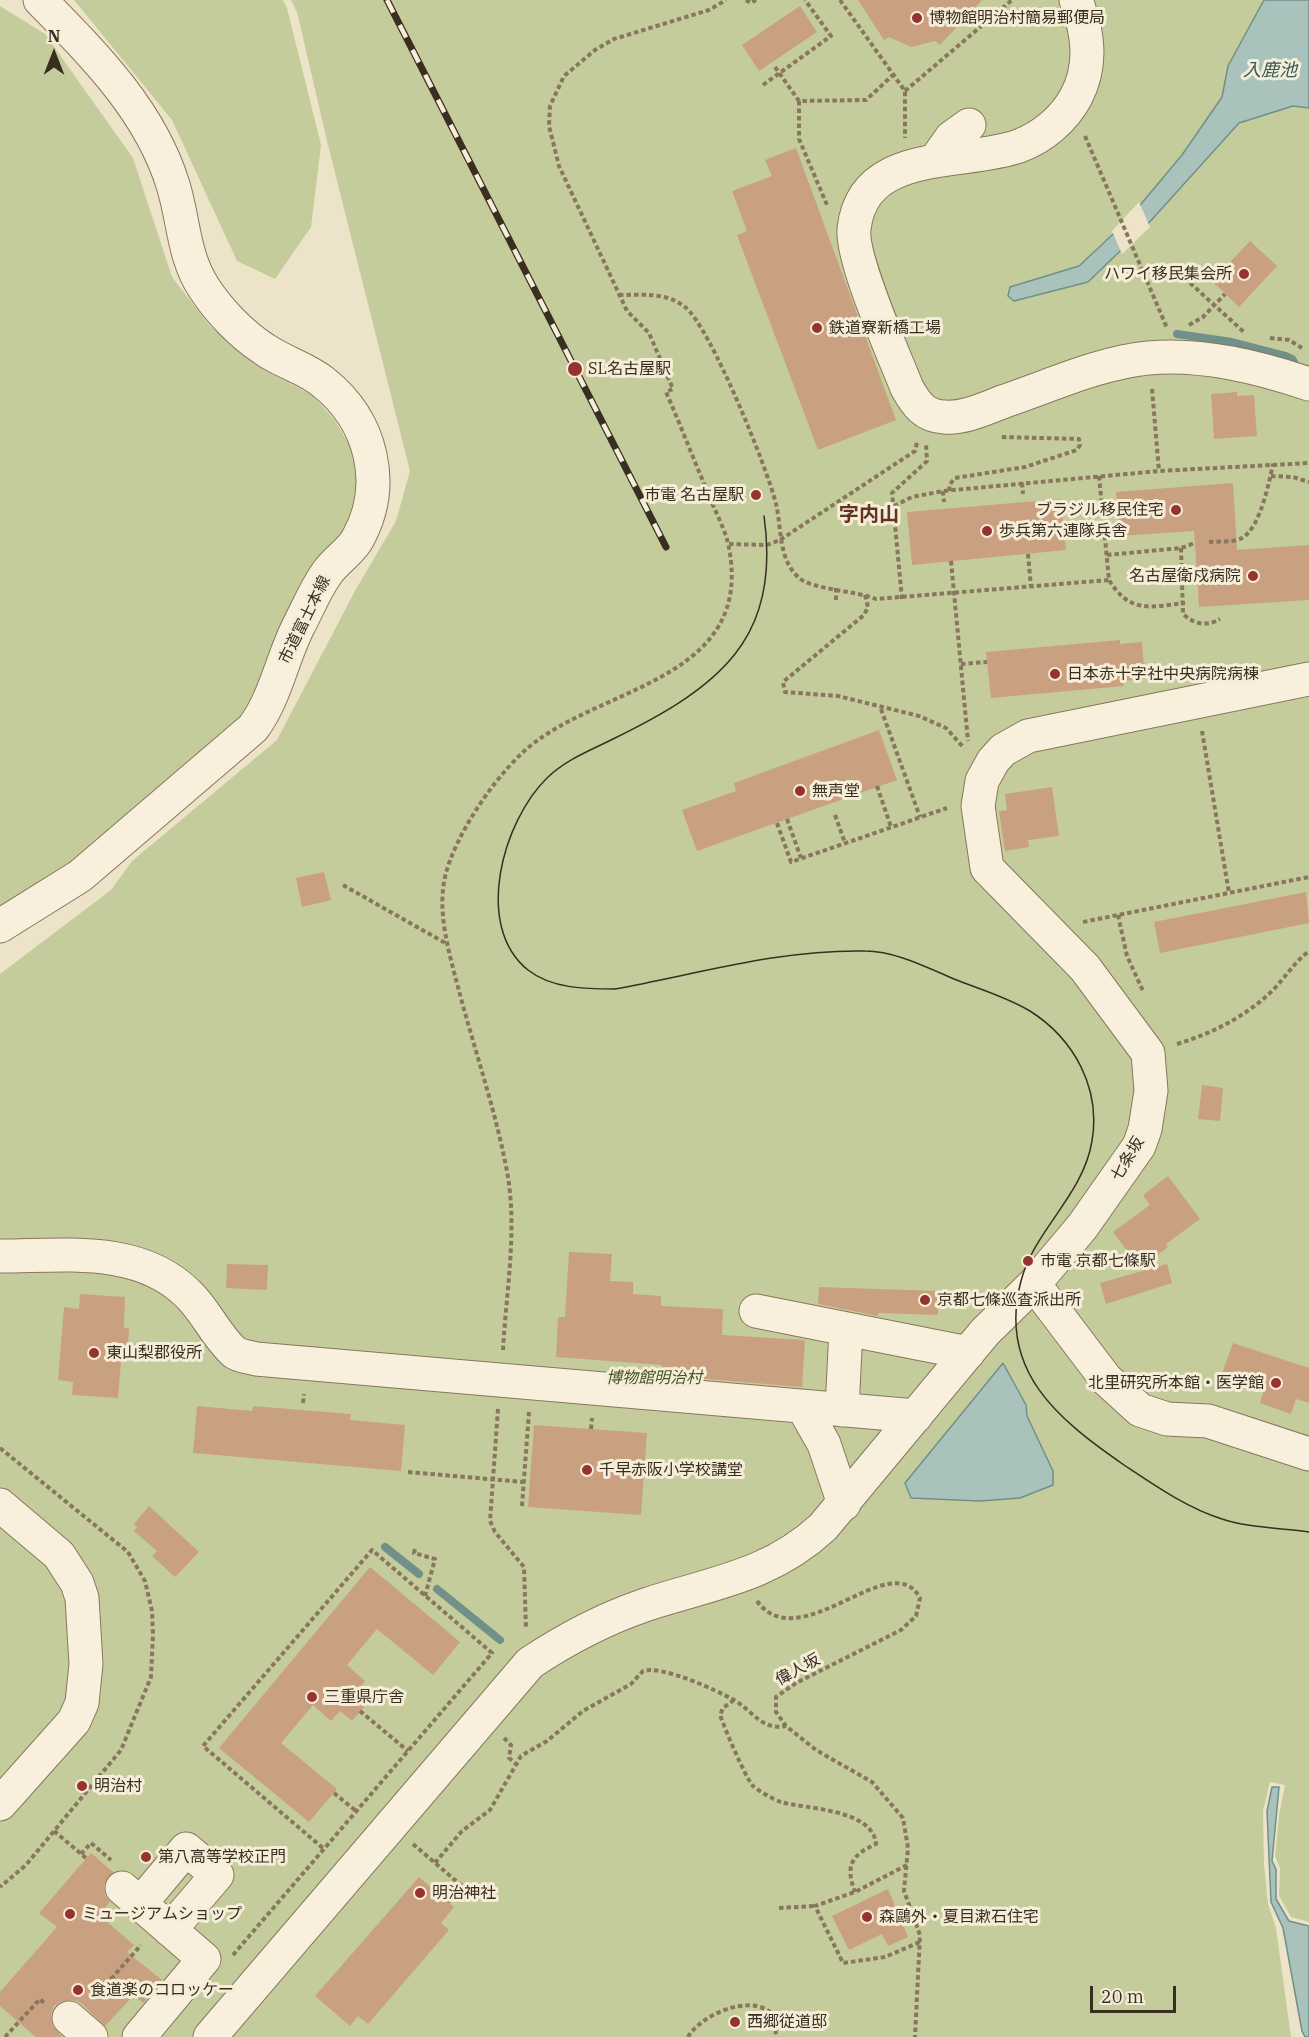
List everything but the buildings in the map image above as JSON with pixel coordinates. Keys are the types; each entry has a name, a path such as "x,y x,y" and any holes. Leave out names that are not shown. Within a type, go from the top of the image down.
{"street":[{"name":"市道富士本線","path":"11,919 80,876 254,728 268,705 295,634 327,573 357,541 370,508 374,486 374,464 360,428 344,402 322,381 264,350 240,331 204,288 189,260 173,185 152,133 113,77 40,0"},
{"path":"1076,0 1084,20 1088,43 1087,65 1081,87 1071,106 1057,123 1039,137 1018,146 935,161 886,176 871,189 860,206 854,232 858,258 907,388 924,412 945,418 966,415 1104,366 1168,357 1207,359 1271,373 1308,369"},
{"path":"935,161 951,138 969,125"},
{"path":"1148,1053 1085,968 987,868 978,797 985,773 1003,750 1028,736 1309,679"},
{"name":"七条坂","path":"210,2037 530,1663 566,1640 616,1616 723,1584 769,1566 814,1535 844,1504 968,1353 1025,1293 1082,1227 1139,1146 1150,1110 1151,1071 1148,1053"},
{"path":"0,1256 112,1257 146,1266 164,1275 186,1292 235,1353 268,1360 413,1366 501,1379 916,1416"},
{"path":"1025,1293 1125,1399 1140,1410 1167,1419 1208,1421 1309,1454"},
{"path":"756,1311 968,1353"},
{"path":"842,1410 846,1329"},
{"path":"802,1407 825,1444 844,1504"},
{"path":"0,1505 58,1555 76,1583 82,1598 86,1664 82,1703 74,1721 0,1804"},
{"path":"139,2037 204,1959 141,1902"}],"path":[{"path":"530,1663 526,1642 525,1570 521,1561 491,1526 492,1479 511,1233 508,1178 448,944 443,898 445,875 473,816 493,785 524,750 550,732 673,671 697,654 715,632 727,605 731,576 729,544 666,392 673,389 649,333 627,310 619,295 559,166 549,126 550,106 555,90 573,66 614,39 709,10 726,0"},
{"path":"746,0 751,3 756,0"},
{"path":"764,85 831,36 804,0"},
{"path":"840,0 905,91 905,135"},
{"path":"905,91 1012,0"},
{"path":"775,68 799,101 799,139 819,191 830,210"},
{"path":"799,101 866,100 893,75"},
{"path":"1080,126 1167,327 1175,329"},
{"path":"1190,283 1248,334"},
{"path":"1183,327 1203,317 1225,294"},
{"path":"619,295 666,297 685,307 698,322 734,395 774,494 780,540 791,568 797,576 815,587 836,588 876,599 902,599 1109,580"},
{"path":"1263,337 1289,340 1308,369"},
{"path":"1151,384 1159,471"},
{"path":"944,502 946,491 955,478 1042,463 1077,450 1080,445 1078,439 991,437"},
{"path":"902,599 892,493 927,460 926,444"},
{"path":"729,544 767,545 780,540 915,451"},
{"path":"1209,542 1240,540 1247,535 1260,513 1273,463"},
{"path":"894,506 912,497 1022,483 1273,463 1309,463"},
{"path":"1099,476 1109,580 1121,598 1130,603 1152,606 1185,603"},
{"path":"1271,476 1293,477 1309,482"},
{"path":"1022,483 1023,494"},
{"path":"1107,555 1181,548 1195,543"},
{"path":"1181,548 1185,603 1183,614 1192,621 1203,624 1220,619"},
{"path":"1028,554 1031,587"},
{"path":"864,594 868,607 864,615 783,682 784,692 838,696 933,720 956,737 969,754 951,561"},
{"path":"836,588 836,602"},
{"path":"961,664 987,662"},
{"path":"1212,700 1201,725 1229,893"},
{"path":"881,708 920,817"},
{"path":"877,786 891,827"},
{"path":"777,823 791,862 978,797"},
{"path":"835,814 845,843"},
{"path":"787,819 801,858"},
{"path":"1035,919 1077,923 1309,877"},
{"path":"344,885 448,944"},
{"path":"1118,915 1127,956"},
{"path":"1148,1053 1202,1036 1241,1015 1258,1003 1293,964 1309,951"},
{"path":"128,1345 235,1353"},
{"path":"522,1506 529,1412 539,1413"},
{"path":"581,1416 592,1417"},
{"path":"408,1472 523,1482"},
{"path":"416,1549 414,1553 432,1556 435,1559 425,1596"},
{"path":"253,1932 492,1653 372,1550 203,1746 324,1849"},
{"name":"偉人坂","path":"754,1596 768,1613 792,1618 810,1616 871,1589 890,1584 911,1586 920,1598 916,1616 901,1630 796,1683 776,1697 776,1712 786,1726"},
{"path":"435,1863 462,1831 490,1810 521,1756 547,1741 583,1711 631,1684 643,1671 670,1671 734,1700 763,1724 771,1727 786,1726 816,1750 861,1774 883,1792 903,1818 906,1826 907,1865 904,1891 919,1926 920,1942 915,2037"},
{"path":"734,1700 723,1708 720,1715 752,1785 780,1802 807,1805 861,1821 869,1829 876,1844 859,1851 852,1861 850,1875 855,1892"},
{"path":"360,1711 408,1751"},
{"path":"334,1793 356,1811"},
{"path":"54,1831 86,1858"},
{"path":"81,1854 91,1843 114,1863 141,1902 111,1979"},
{"path":"425,1854 462,1886 448,1902"},
{"path":"779,1908 815,1906 855,1892 907,1865"},
{"path":"815,1906 843,1963 885,1957 920,1942"},
{"path":"902,1918 913,1913"},
{"path":"5,2037 40,1999"},
{"path":"688,2037 700,2021 746,2005 770,2012 775,2024 776,2037"}],"green space":[{"path":"74,0 283,0 287,8 321,145 311,227 275,279 237,261 172,120"},
{"name":"博物館明治村","path":"291,0 1262,0 1284,68 1309,85 1309,1922 1291,1917 1279,1896 1280,1868 1275,1856 1285,1785 1270,1782 1263,1811 1264,1864 1268,1904 1276,1928 1291,2037 0,2037 0,974 111,890 132,861 277,740 356,589 396,521 410,471 297,12"},
{"path":"0,6 45,34 133,158 172,277 210,326 270,373 312,395 334,419 363,468 357,513 248,714 73,868 0,911"}],"water":[{"name":"入鹿池","path":"1264,0 1309,0 1309,108 1293,106 1239,123 1146,226 1088,282 1014,301 1008,296 1010,287 1079,266 1126,222 1182,155 1222,97 1228,66"},
{"path":"1003,1363 1026,1405 1027,1416 1053,1471 1053,1485 1020,1498 980,1501 911,1498 905,1483"},
{"path":"1272,1787 1279,1787 1272,1861 1276,1869 1276,1899 1289,1921 1309,1926 1309,2037 1305,2037 1302,2031 1283,1928 1271,1902 1267,1811"}],"pier":[{"path":"1139,202 1150,227 1122,254 1112,231"}],"waterway":[{"path":"1177,334 1232,342 1286,356 1292,359 1299,370"},
{"path":"385,1547 419,1574"},
{"path":"437,1589 500,1640"}],"tram line":[{"path":"764,516 767,553 764,588 754,622 746,639 735,654 723,668 695,692 646,722 562,766 547,778 531,797 507,846 500,874 498,901 502,927 511,951 528,970 548,981 570,987 615,989 771,958 834,951 876,952 910,960 1002,997 1046,1022 1071,1050 1081,1067 1088,1084 1094,1121 1087,1161 1079,1179 1036,1245 1021,1281 1016,1313 1018,1341 1026,1367 1039,1390 1077,1430 1124,1465 1171,1495 1196,1509 1232,1522 1309,1532"}],"railway":[{"path":"387,0 666,547"}],"place":[{"name":"博物館明治村簡易郵便局","path":"917,18"},
{"name":"ハワイ移民集会所","path":"1244,274"},
{"name":"鉄道寮新橋工場","path":"817,328"},
{"name":"SL名古屋駅","path":"575,369"},
{"name":"市電 名古屋駅","path":"756,495"},
{"name":"ブラジル移民住宅","path":"1176,510"},
{"name":"歩兵第六連隊兵舎","path":"987,531"},
{"name":"名古屋衛戍病院","path":"1253,576"},
{"name":"日本赤十字社中央病院病棟","path":"1055,674"},
{"name":"無声堂","path":"800,791"},
{"name":"市電 京都七條駅","path":"1028,1261"},
{"name":"京都七條巡査派出所","path":"925,1300"},
{"name":"東山梨郡役所","path":"94,1353"},
{"name":"北里研究所本館・医学館","path":"1276,1383"},
{"name":"千早赤阪小学校講堂","path":"587,1470"},
{"name":"三重県庁舎","path":"312,1697"},
{"name":"明治村","path":"82,1786"},
{"name":"第八高等学校正門","path":"146,1857"},
{"name":"明治神社","path":"420,1893"},
{"name":"ミュージアムショップ","path":"70,1914"},
{"name":"森鷗外・夏目漱石住宅","path":"867,1917"},
{"name":"食道楽のコロッケー","path":"78,1990"},
{"name":"西郷従道邸","path":"735,2022"}],"district":[{"name":"字内山","path":"869,515"}]}
